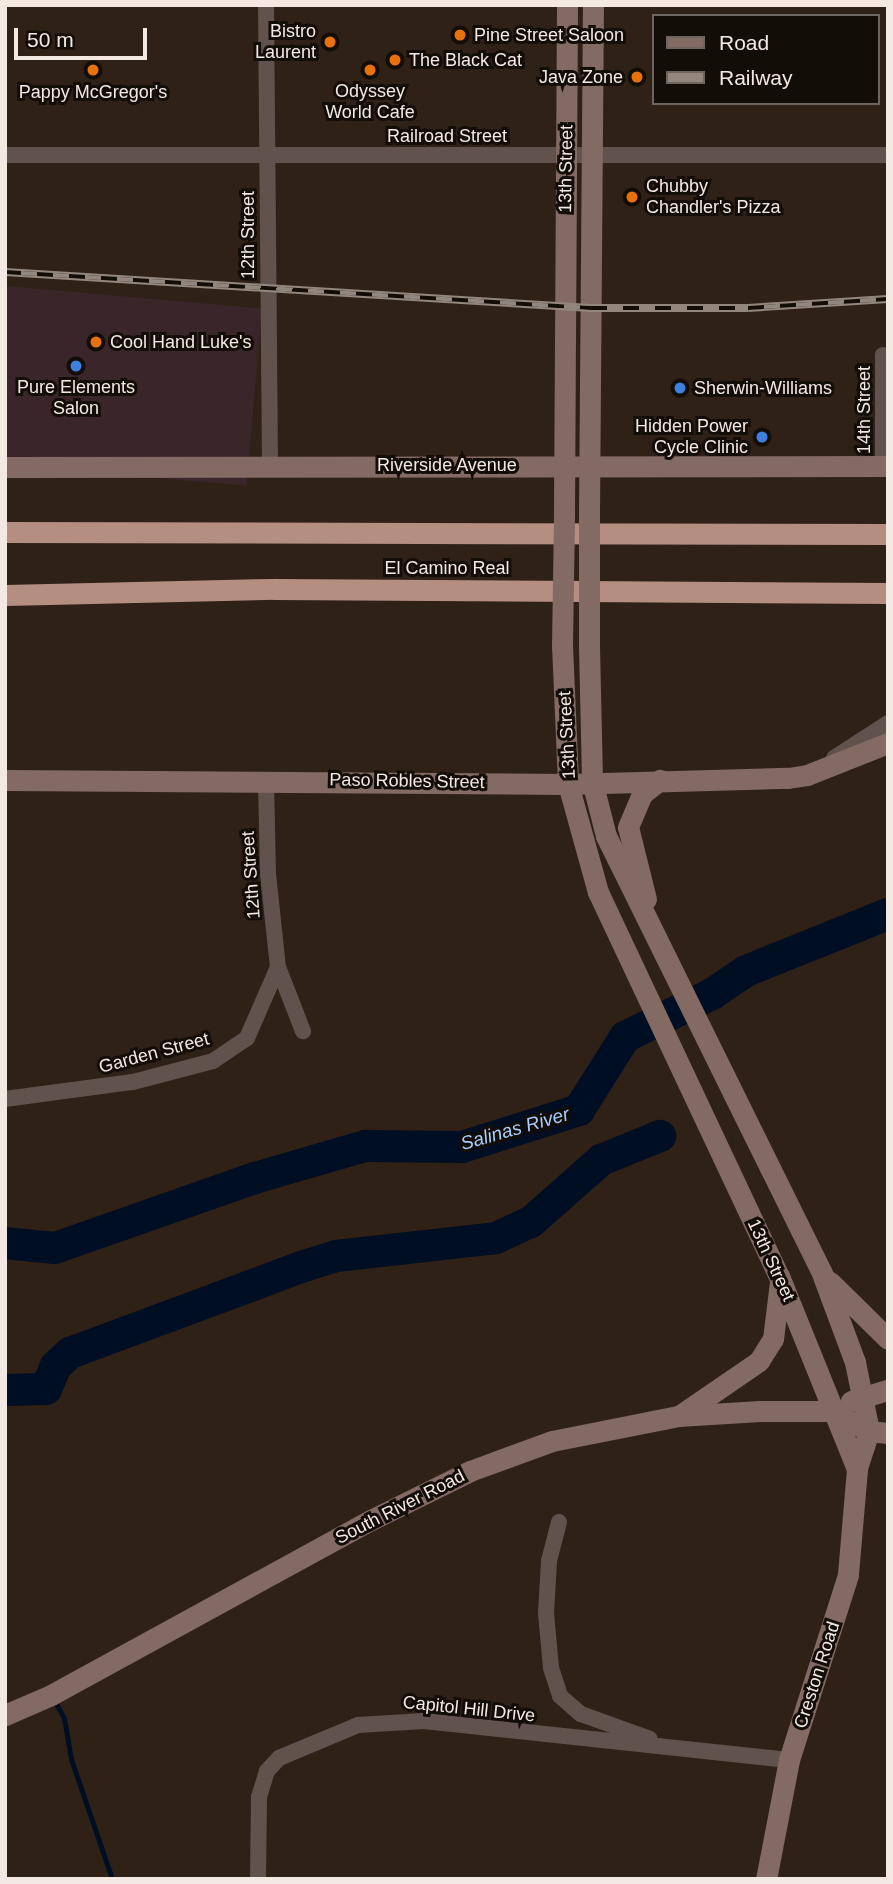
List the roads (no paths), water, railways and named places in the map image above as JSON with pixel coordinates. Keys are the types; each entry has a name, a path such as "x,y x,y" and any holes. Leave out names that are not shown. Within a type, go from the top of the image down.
{"highway":[{"path":"5,532 888,534"},
{"name":"El Camino Real","path":"5,595 275,589 888,593"}],"main road":[{"name":"13th Street","path":"567,5 562,645 568,784 598,892 780,1278 819,1367 830,1411"},
{"name":"13th Street","path":"593,5 589,512 592,781 606,836 634,884"},
{"name":"Riverside Avenue","path":"5,467 590,463 886,466"},
{"name":"Paso Robles Street","path":"5,780 568,784 807,775 888,743"},
{"path":"660,780 635,804 628,827 634,884 663,958 820,1267 888,1339"},
{"name":"Creston Road","path":"766,1879 789,1760 848,1575 857,1469 878,1432 863,1395 841,1318 820,1267"},
{"path":"678,1416 759,1361 773,1339 780,1278"},
{"path":"830,1411 863,1395 888,1390"},
{"path":"830,1411 878,1432"},
{"name":"Creston Road","path":"830,1411 857,1469"},
{"name":"South River Road","path":"5,1715 51,1695 371,1520 470,1471 552,1441 678,1416 830,1411"}],"street":[{"name":"12th Street","path":"266,5 271,466"},
{"name":"Railroad Street","path":"5,155 888,155"},
{"name":"14th Street","path":"883,355 886,466"},
{"path":"807,775 888,723"},
{"name":"12th Street","path":"266,780 268,874 278,967"},
{"path":"278,967 303,1031"},
{"name":"Garden Street","path":"5,1099 133,1082 212,1061 247,1038 278,967"},
{"path":"559,1522 549,1561 546,1613 551,1668 560,1696 581,1714 675,1747"},
{"name":"Capitol Hill Drive","path":"258,1879 259,1797 267,1771 279,1758 358,1725 424,1721 789,1760"}],"waterway":[{"name":"Salinas River","path":"5,1243 55,1248 255,1178 365,1146 462,1147 579,1110 625,1037 712,994 746,971 888,914"},
{"name":"Salinas River","path":"5,1390 46,1389 56,1366 70,1353 336,1256 496,1238 531,1222 601,1160 660,1136"},
{"path":"54,1700 64,1718 71,1759 112,1879"}],"railway":[{"path":"5,272 591,308 748,308 888,299"}],"place":[{"name":"Pine Street Saloon","path":"460,35"},
{"name":"Bistro Laurent","path":"330,42"},
{"name":"The Black Cat","path":"395,60"},
{"name":"Pappy McGregor's","path":"93,70"},
{"name":"Odyssey World Cafe","path":"370,70"},
{"name":"Java Zone","path":"637,77"},
{"name":"Chubby Chandler's Pizza","path":"632,197"},
{"name":"Cool Hand Luke's","path":"96,342"},
{"name":"Pure Elements Salon","path":"76,366"},
{"name":"Sherwin-Williams","path":"680,388"},
{"name":"Hidden Power Cycle Clinic","path":"762,437"}]}
